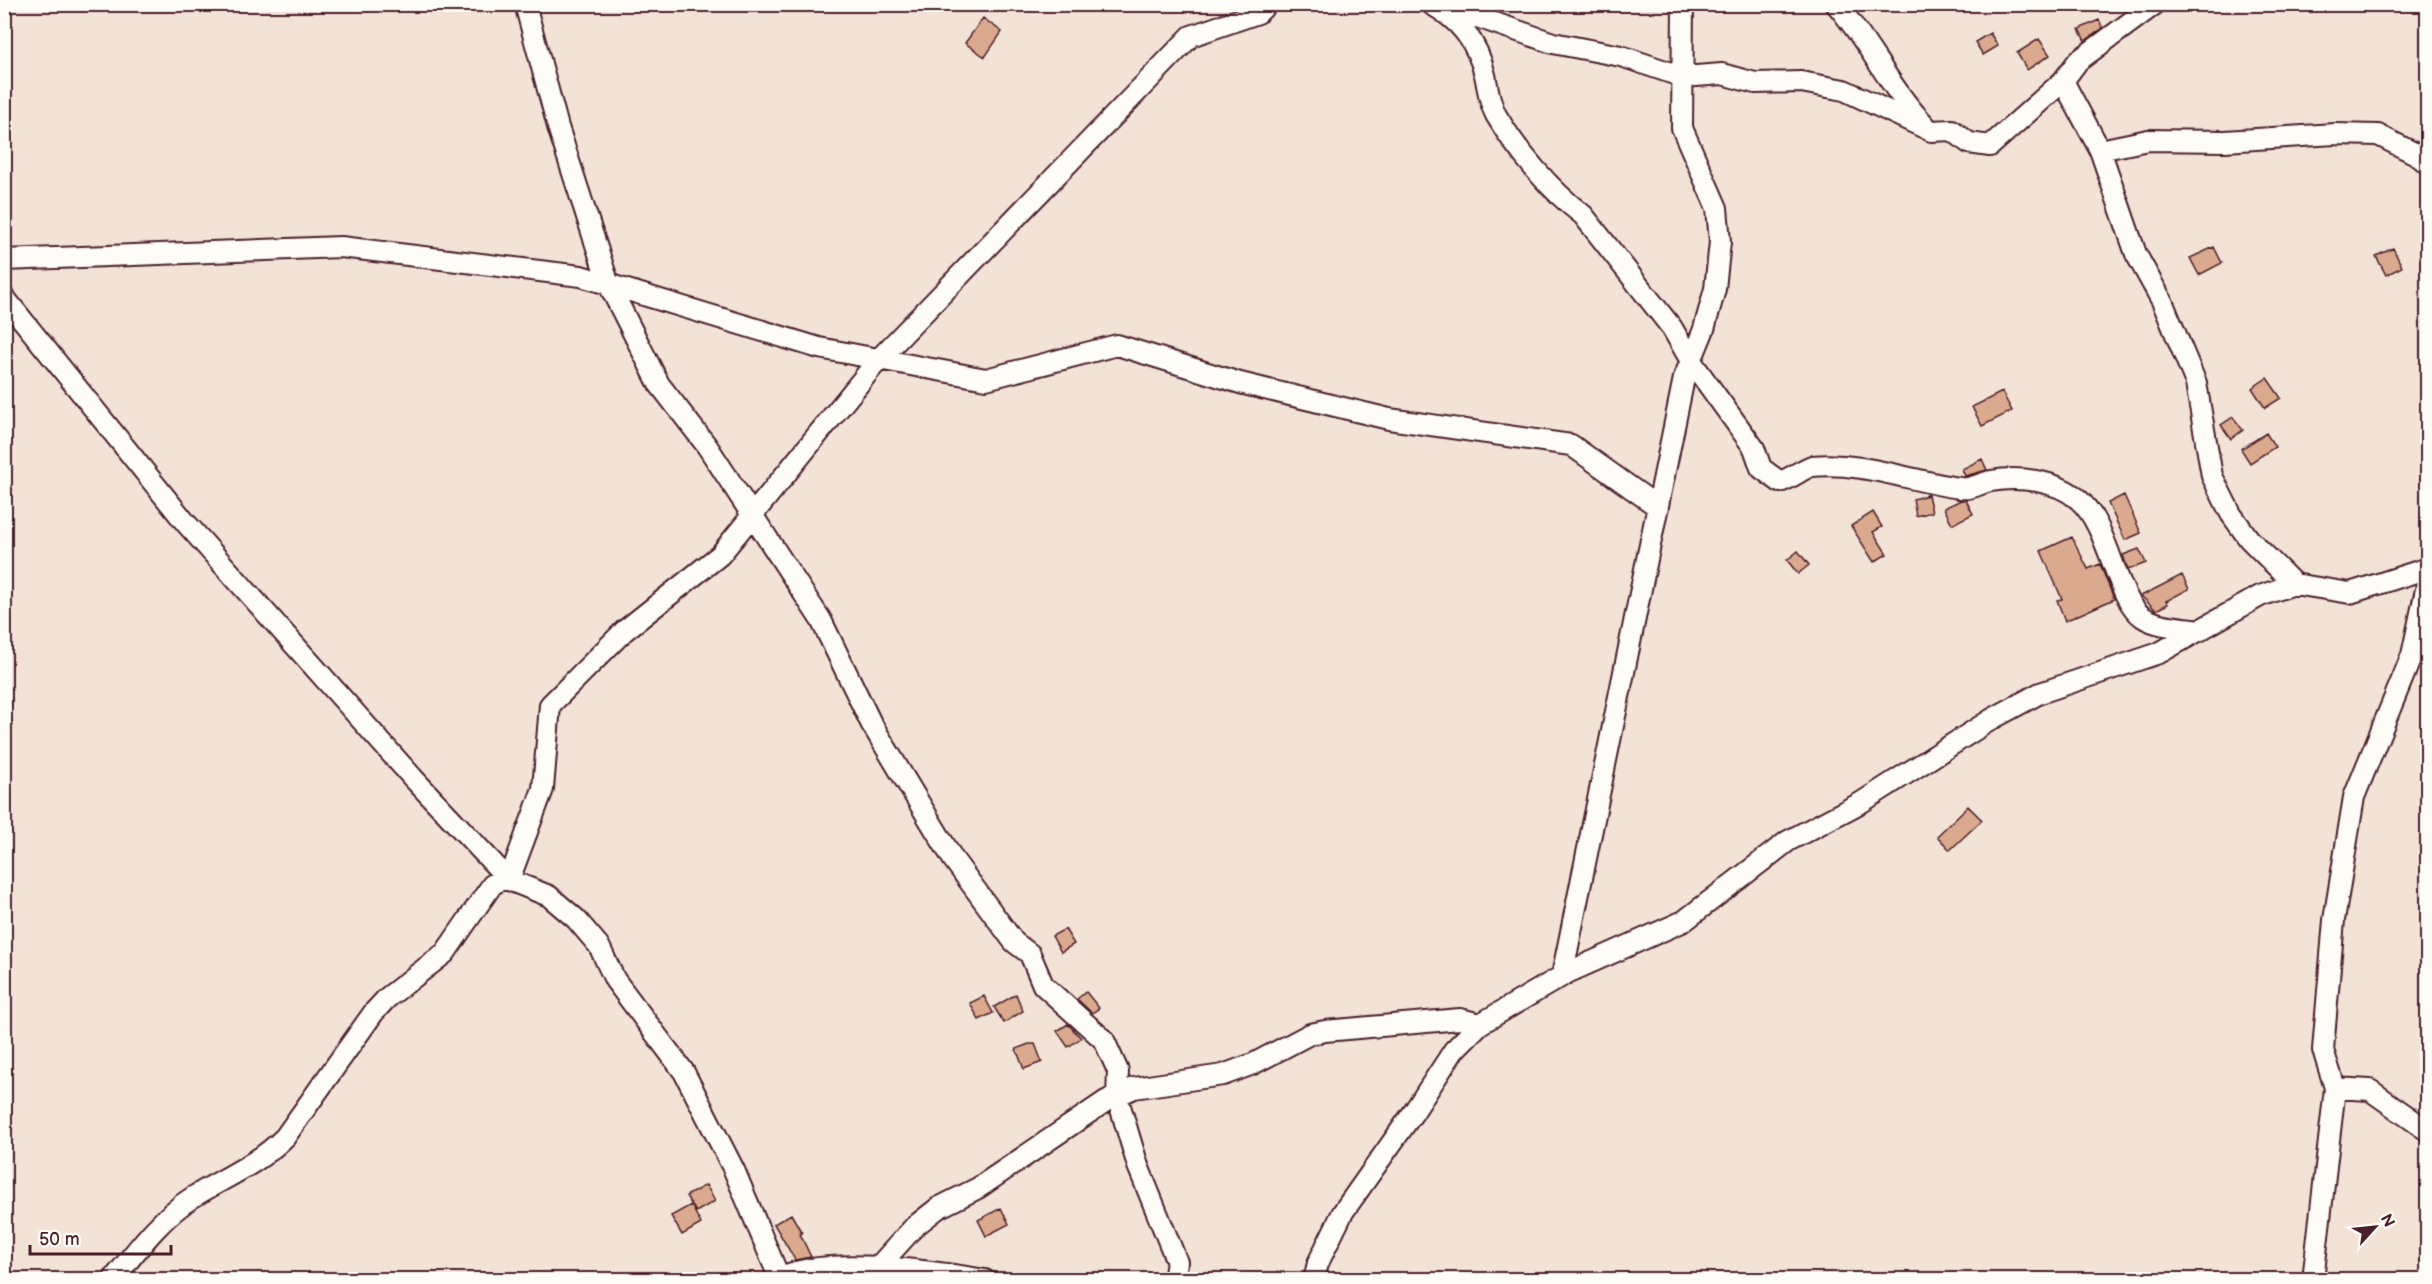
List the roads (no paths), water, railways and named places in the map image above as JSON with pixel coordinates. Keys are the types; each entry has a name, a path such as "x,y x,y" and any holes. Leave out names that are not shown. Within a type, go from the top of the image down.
{"street":[{"path":"525,4 558,127 609,285 659,384 708,446 821,620 871,723 952,859 1014,942 1030,954 1043,985 1104,1040 1118,1071 1117,1096 1138,1166 1177,1262 1174,1280"},
{"path":"509,880 543,789 550,705 624,631 720,555 879,359 1191,36 1258,13 1267,4"},
{"path":"1431,4 1464,28 1477,51 1490,100 1499,120 1565,201 1583,215 1598,233 1672,328 1691,361 1754,448 1761,468 1780,482 1795,478 1808,466 1843,465 1962,489 1990,481 2021,480 2050,484 2080,500 2094,520 2131,604 2143,617 2156,623 2201,630"},
{"path":"1441,4 1553,43 1621,56 1683,77 1722,74 1755,82 1802,82 1844,90 1931,131 1952,130 1969,143 1990,146 2062,81 2078,61 2156,4"},
{"path":"1562,976 1684,378 1704,329 1715,289 1720,242 1717,208 1682,128 1683,4"},
{"path":"1836,4 1857,29 1912,111 1931,131"},
{"path":"2062,81 2100,150 2136,254 2162,301 2196,384 2212,476 2231,514 2249,539 2294,584"},
{"path":"2100,150 2148,140 2225,141 2335,134 2378,135 2416,154 2427,164"},
{"path":"4,260 341,247 581,276 819,348 986,379 1117,345 1240,383 1389,419 1570,445 1658,507"},
{"path":"4,297 185,522 413,778 509,880 549,896 576,919 599,946 615,980 684,1072 734,1170 777,1278 805,1270 909,1267 986,1280"},
{"path":"1314,1280 1317,1263 1343,1212 1454,1050 1480,1024 1562,976 1684,921 1808,828 1862,802 1992,719 2040,693 2159,653 2260,596 2294,584 2350,592 2427,568"},
{"path":"2313,1280 2335,1088 2323,1050 2334,920 2354,797 2412,655 2427,580"},
{"path":"113,1280 150,1232 192,1198 242,1172 277,1145 387,998 445,953 495,882 509,880"},
{"path":"878,1267 915,1226 938,1208 978,1188 1117,1096 1134,1088 1223,1074 1253,1064 1318,1033 1460,1019 1480,1024"},
{"path":"2335,1088 2370,1090 2427,1131"}]}
